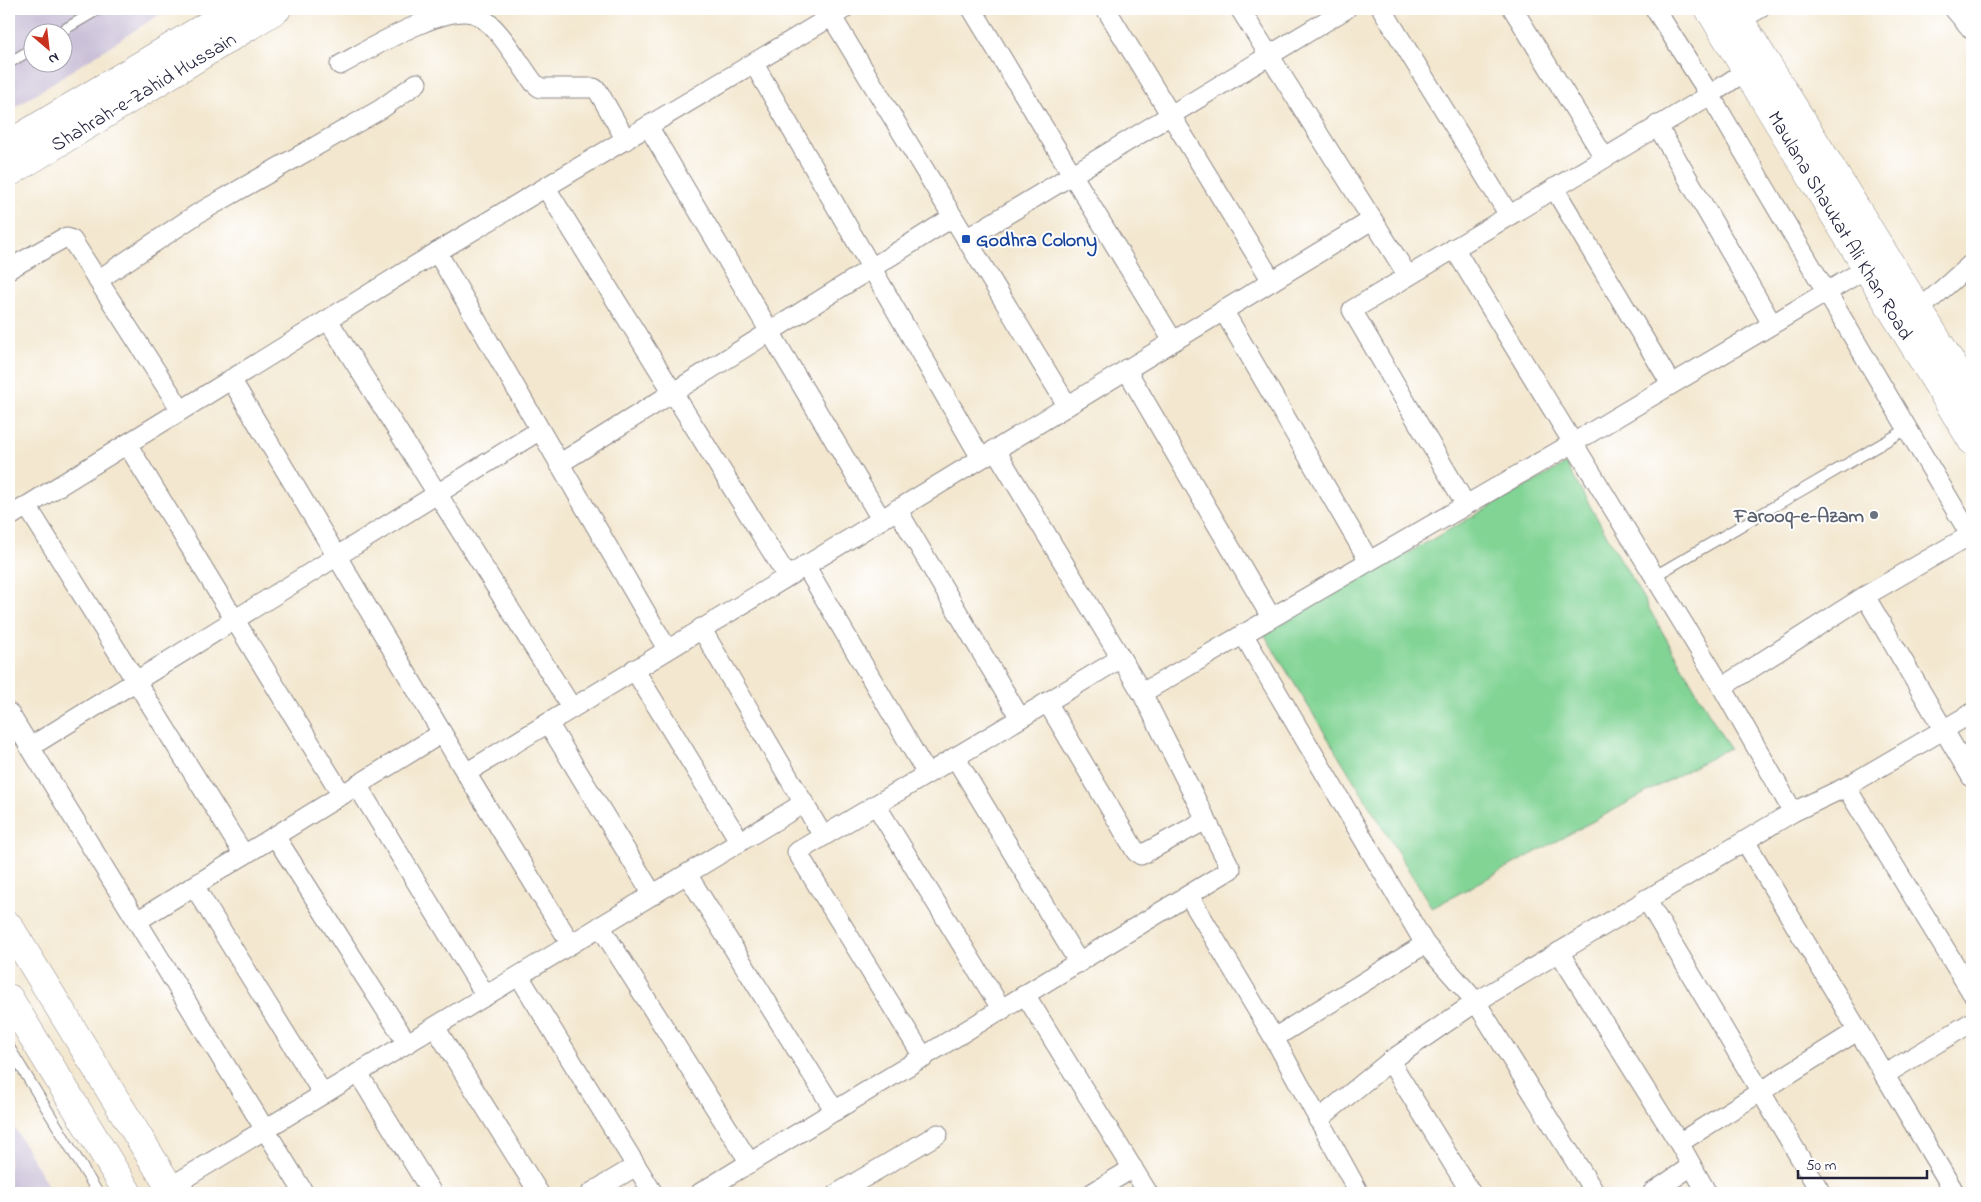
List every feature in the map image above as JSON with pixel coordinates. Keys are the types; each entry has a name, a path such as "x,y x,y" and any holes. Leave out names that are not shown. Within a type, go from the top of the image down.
{"main road":[{"name":"Shahrah-e-Zahid Hussain","path":"9,144 235,9"},
{"name":"Shahrah-e-Zahid Hussain","path":"9,173 277,9"},
{"name":"Maulana Shaukat Ali Khan Road","path":"1710,9 1972,441"},
{"name":"Maulana Shaukat Ali Khan Road","path":"1744,12 1919,310 1972,396"},
{"path":"9,926 172,1190"},
{"path":"9,998 128,1193"}],"street":[{"path":"972,9 1173,341"},
{"path":"1106,9 1272,281"},
{"path":"1240,9 1408,276"},
{"path":"966,239 1346,9"},
{"path":"1382,9 1509,215"},
{"path":"1513,9 1604,157"},
{"path":"1655,9 1710,95 1972,536 1865,596 1722,687"},
{"path":"1954,9 1972,30"},
{"path":"340,65 434,17 456,11 468,11 477,15 494,28 534,83 540,88 589,87 598,91 626,140"},
{"path":"9,517 437,252 754,64 834,11 966,239 1067,405"},
{"path":"701,1193 1231,869 1142,693 871,268 754,64"},
{"path":"1466,504 1352,310 1657,125 1710,95 1746,70"},
{"path":"98,280 197,214 381,109 417,83"},
{"path":"1657,125 1772,324"},
{"path":"648,126 881,519"},
{"path":"546,188 787,576"},
{"path":"1554,188 1671,384"},
{"path":"560,464 954,217"},
{"path":"466,773 1372,220"},
{"path":"9,269 67,238 72,240 181,410"},
{"path":"1454,248 1653,577 1722,687 1793,812"},
{"path":"437,252 667,649"},
{"path":"1919,310 1972,263"},
{"path":"1142,693 1867,268"},
{"path":"1223,310 1369,561"},
{"path":"328,320 572,708"},
{"path":"1126,369 1271,617"},
{"path":"231,379 336,557 571,944"},
{"path":"30,747 540,430"},
{"path":"127,444 234,620 486,996"},
{"path":"27,506 244,855"},
{"path":"897,509 1020,718"},
{"path":"805,565 927,774"},
{"path":"1865,596 1972,778"},
{"path":"701,628 823,836"},
{"path":"1243,634 1425,944 1476,1002 1595,1193"},
{"path":"924,1058 797,852 1121,658"},
{"path":"634,669 740,842"},
{"path":"1047,702 1136,852 1141,855 1206,820"},
{"path":"9,713 304,1193"},
{"path":"1318,1120 1390,1061 1476,1002 1793,812 1846,787 1972,713"},
{"path":"548,723 653,895"},
{"path":"137,921 442,733"},
{"path":"955,757 1079,963"},
{"path":"1846,787 1972,993"},
{"path":"172,1190 265,1128 358,1074 804,803"},
{"path":"876,805 1002,1010"},
{"path":"275,836 408,1043"},
{"path":"1745,841 1955,1193"},
{"path":"687,874 835,1111"},
{"path":"194,886 323,1094"},
{"path":"1189,896 1274,1038 1359,1193"},
{"path":"1646,899 1821,1193"},
{"path":"600,926 750,1163"},
{"path":"1274,1038 1425,944"},
{"path":"1559,952 1679,1143 1690,1167 1706,1193"},
{"path":"519,976 653,1193"},
{"path":"1026,996 1148,1193"},
{"path":"1884,1075 1972,1022"},
{"path":"435,1026 539,1193"},
{"path":"1679,1143 1857,1031"},
{"path":"1390,1061 1471,1193"},
{"path":"358,1074 432,1193"},
{"path":"838,1193 938,1134"},
{"path":"591,1193 636,1166"},
{"path":"1652,1193 1690,1167"},
{"path":"1092,1193 1132,1168"}],"lane":[{"path":"72,25 99,9"},
{"path":"9,63 22,55"},
{"path":"1653,577 1908,429"},
{"path":"9,1046 98,1193"}],"shaded area":[{"path":"9,9 168,9 72,71 72,22 22,22 22,72 70,72 9,111"},
{"path":"9,1118 52,1193 9,1193"}],"green space":[{"path":"1566,464 1729,748 1432,908 1264,634"}],"place":[{"name":"Godhra Colony","path":"966,239"},
{"name":"Farooq-e-Azam","path":"1874,515"}]}
